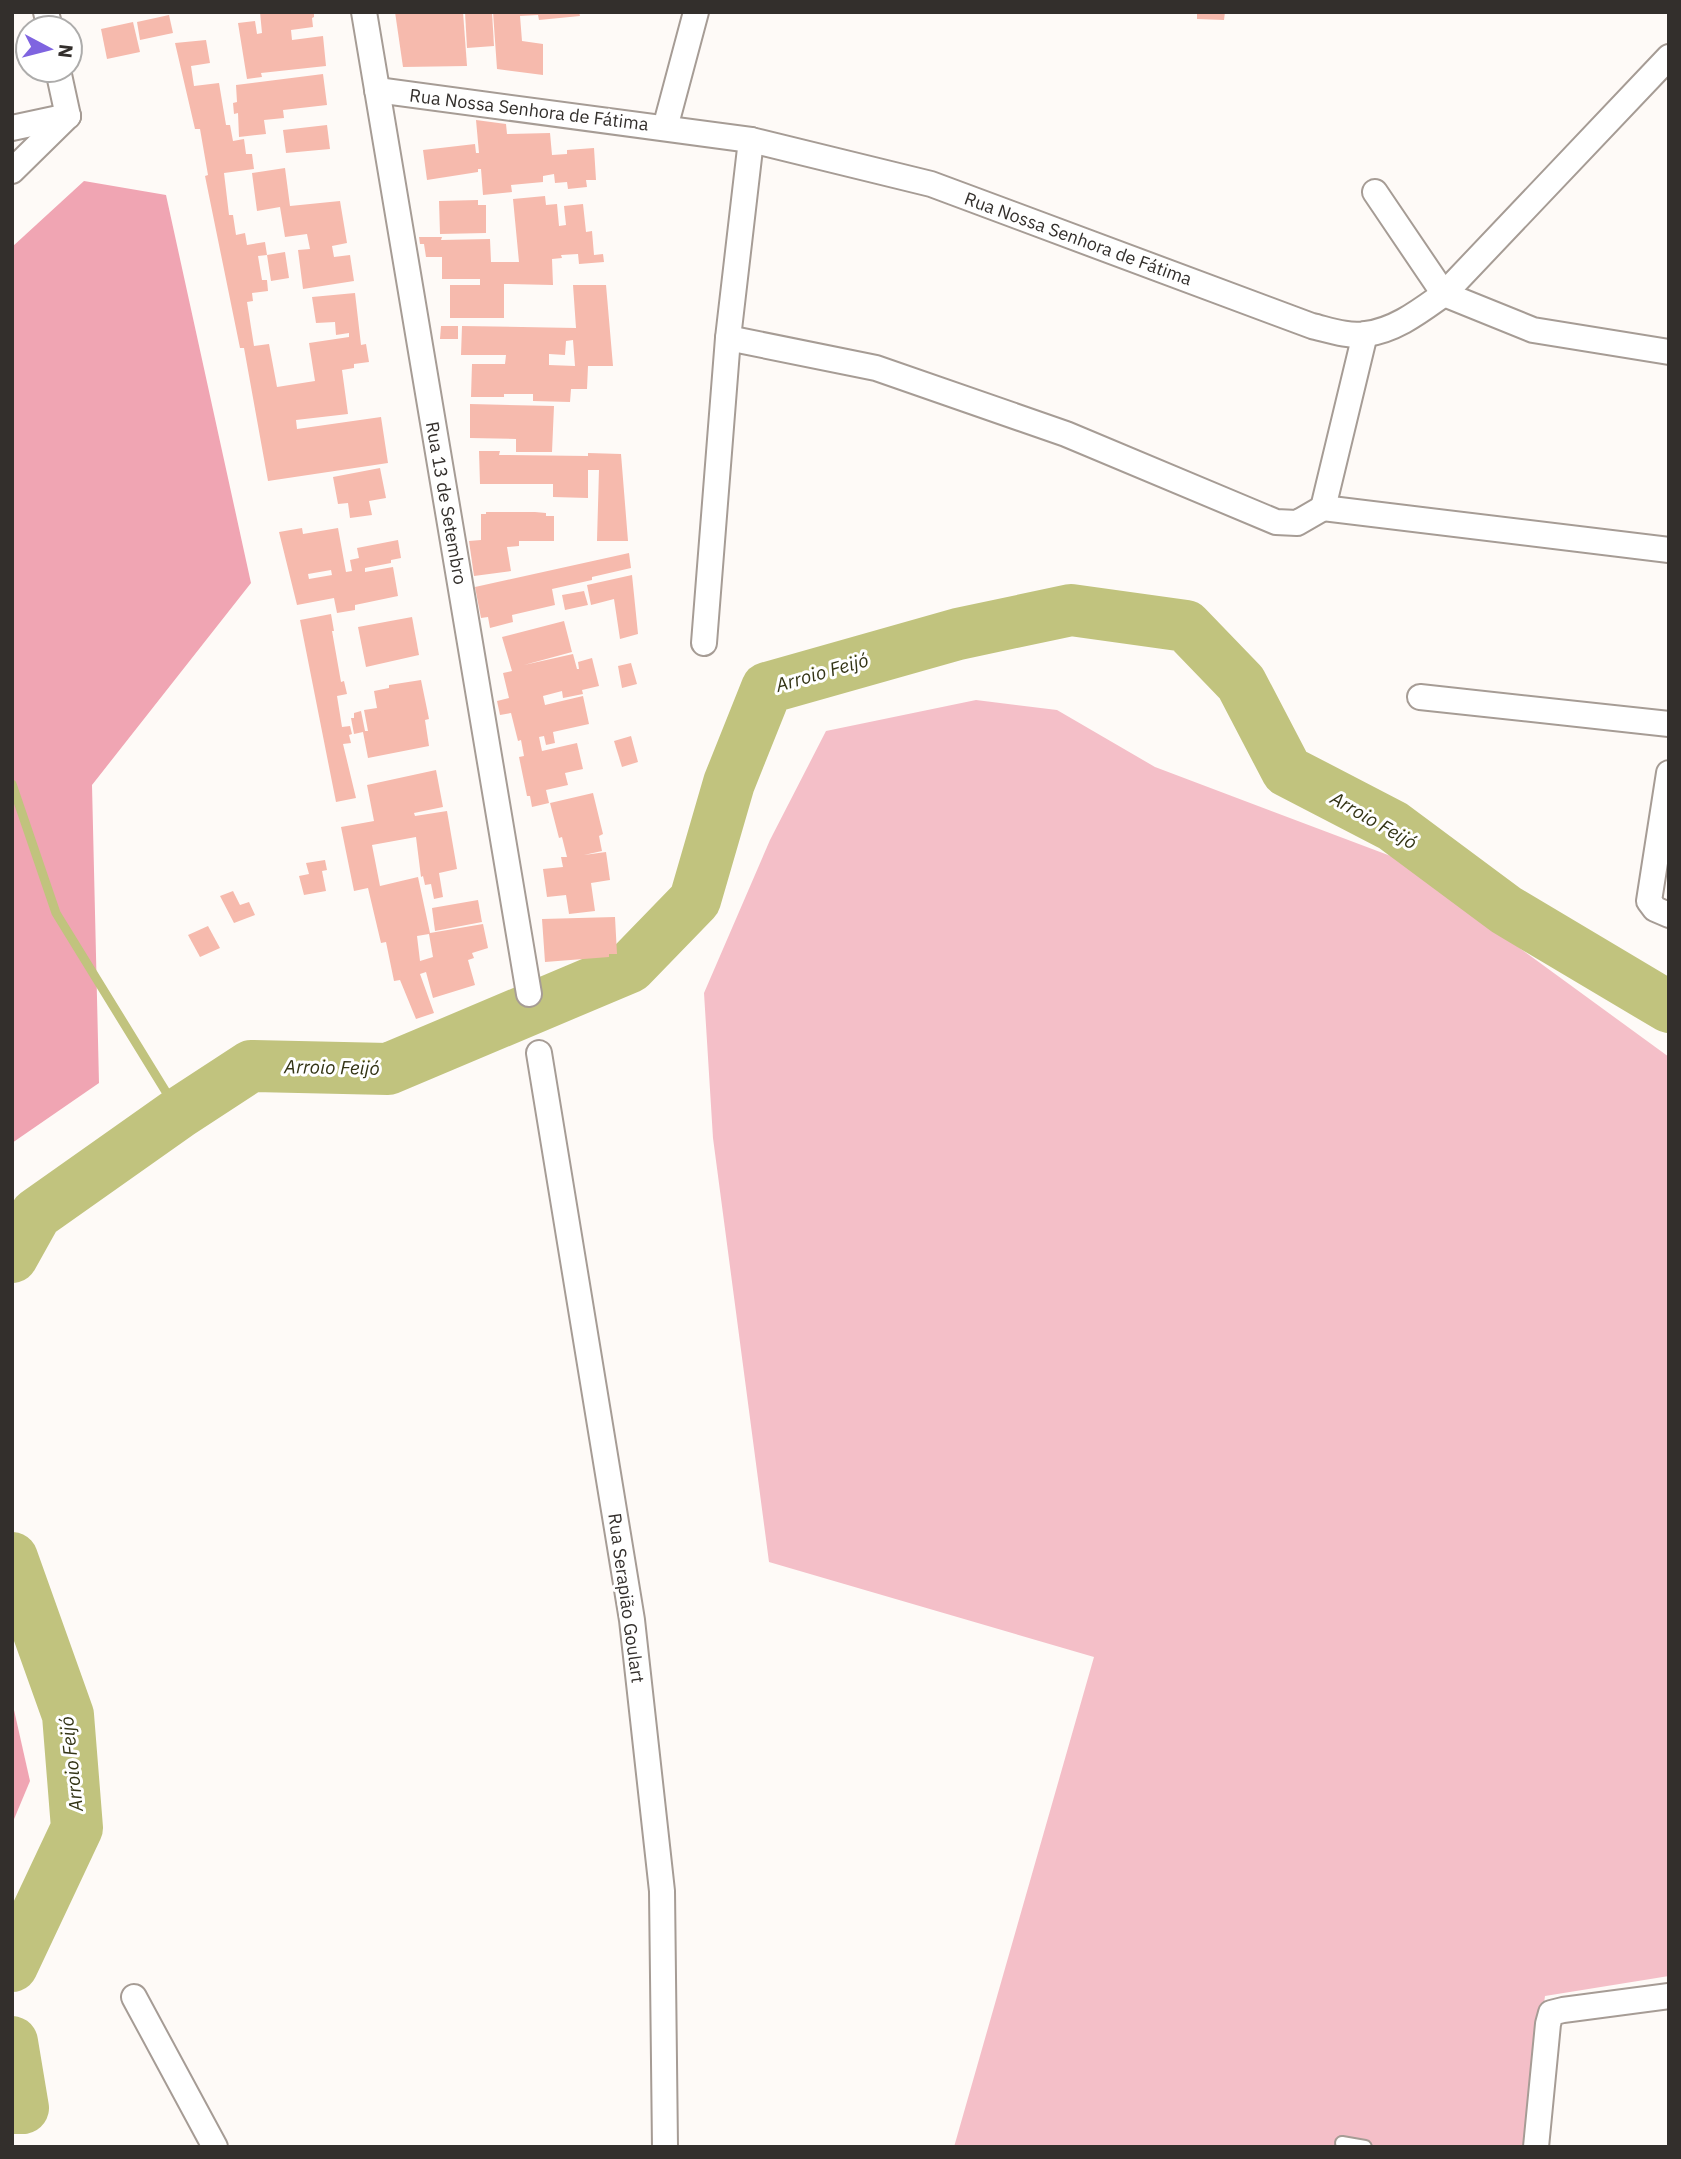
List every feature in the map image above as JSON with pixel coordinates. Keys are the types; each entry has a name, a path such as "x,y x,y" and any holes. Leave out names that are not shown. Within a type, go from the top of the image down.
{"street":[{"name":"Rua 13 de Setembro","path":"364,12 529,993"},
{"path":"665,128 696,12"},
{"name":"Rua Nossa Senhora de Fátima","path":"377,90 751,140 930,184 1312,326 1365,334 1393,326 1413,316 1444,294 1669,57"},
{"path":"61,84 68,116"},
{"path":"12,128 68,116"},
{"path":"12,171 68,116"},
{"path":"704,643 728,338 751,140"},
{"path":"1375,192 1444,294 1533,330 1669,352"},
{"path":"1323,508 1365,334"},
{"path":"728,338 876,368 1066,434 1276,522 1297,523 1323,508 1669,550"},
{"path":"1420,697 1669,724"},
{"path":"1669,773 1649,901 1655,909 1669,915"},
{"name":"Rua Serapião Goulart","path":"539,1053 632,1620 662,1891 665,2147"},
{"path":"1536,2147 1551,2013 1669,1996"},
{"path":"134,1997 215,2147"}],"lane":[{"path":"1342,2143 1365,2147"}],"shaded area":[{"path":"84,181 166,195 251,583 92,785 99,1083 12,1143 12,247"},
{"path":"976,700 1057,710 1155,767 1396,858 1669,1057 1669,1976 1545,1996 1525,2147 954,2147 1094,1657 769,1562 713,1138 704,993 770,840 826,731"},
{"path":"12,1701 30,1781 12,1824"}],"building":[{"path":"260,12 314,12 313,27 291,30 292,40 323,36 326,66 261,73 262,77 247,79 238,23 255,21 257,34 262,33"},
{"path":"395,12 463,12 467,66 403,67"},
{"path":"465,12 492,12 494,46 467,48"},
{"path":"493,12 579,12 580,16 539,20 538,15 520,16 522,41 543,44 543,75 497,69"},
{"path":"1197,12 1225,12 1224,20 1197,19"},
{"path":"169,15 173,33 140,40 137,22"},
{"path":"133,22 140,52 107,59 101,29"},
{"path":"206,40 210,63 191,66 194,86 219,83 226,125 230,125 233,141 244,139 246,154 252,154 254,169 224,173 229,215 233,215 236,235 245,233 247,245 265,242 267,255 258,256 262,280 267,280 268,291 252,293 253,301 247,302 254,346 269,344 277,387 315,381 309,343 349,337 349,333 336,335 335,322 316,323 312,297 355,293 361,345 366,344 369,362 354,364 354,368 342,370 348,414 296,420 297,429 381,417 388,463 268,481 244,348 240,348 205,176 208,175 200,129 195,129 175,43"},
{"path":"323,74 327,105 283,110 284,118 264,120 266,134 239,137 238,113 234,114 233,103 237,102 236,85"},
{"path":"476,120 506,124 507,134 550,133 552,155 567,154 567,150 594,148 596,180 586,180 587,187 568,189 567,182 555,183 554,174 543,176 543,182 511,185 512,192 483,195 481,169 478,169 478,172 427,180 423,150 475,144 476,153 479,153"},
{"path":"327,125 330,149 286,153 283,130"},
{"path":"285,168 290,206 340,201 347,243 332,246 334,257 350,255 354,281 303,289 298,250 310,249 307,234 285,237 280,207 257,211 252,173"},
{"path":"545,196 546,205 557,204 559,226 566,225 564,206 583,204 586,232 592,231 594,255 603,254 604,262 579,264 578,254 561,255 562,258 552,259 553,285 504,284 504,318 450,318 450,285 480,285 480,279 442,279 442,257 426,257 424,244 420,244 419,237 442,237 441,240 490,239 491,262 519,262 513,199"},
{"path":"478,200 478,205 486,205 486,233 440,234 439,201"},
{"path":"285,252 289,278 271,281 267,255"},
{"path":"573,285 606,285 613,366 588,366 587,389 571,389 570,402 533,401 533,394 471,397 472,364 505,364 506,355 461,355 462,326 576,328","holes":["573,340 575,366 549,365 549,354 565,355 566,341"]},
{"path":"441,326 458,326 458,339 440,339"},
{"path":"470,404 554,406 552,452 516,452 516,439 470,438"},
{"path":"479,451 500,451 499,455 621,454 628,541 597,541 599,470 588,470 588,498 553,497 553,484 480,484"},
{"path":"380,468 386,498 369,501 372,515 350,518 348,503 338,504 333,477"},
{"path":"535,512 554,516 554,541 519,541 519,546 507,547 511,571 474,576 469,541 481,540 481,514"},
{"path":"302,528 303,534 338,528 346,572 352,571 350,560 359,558 357,548 398,540 401,558 391,560 391,563 365,568 365,572 393,567 398,596 355,605 355,610 337,613 334,598 297,605 279,532","holes":["331,570 332,575 309,579 308,574"]},
{"path":"629,553 631,568 552,589 555,605 512,615 513,622 490,628 488,617 481,618 475,587"},
{"path":"632,575 638,634 620,639 614,599 591,605 587,585"},
{"path":"584,591 588,605 565,610 562,595"},
{"path":"331,614 341,682 344,681 347,694 337,696 342,727 350,726 352,734 349,735 351,743 343,744 356,798 336,802 300,620"},
{"path":"412,617 419,655 366,667 358,627"},
{"path":"564,621 572,652 524,665 573,654 579,669 578,662 592,658 599,686 582,690 583,694 563,698 562,691 543,696 545,705 583,696 589,724 553,732 555,743 546,745 544,736 539,737 542,751 577,743 583,769 565,773 568,785 546,790 549,803 532,807 519,757 524,756 521,740 518,741 511,713 500,715 497,701 509,698 503,673 512,671 502,637"},
{"path":"631,663 637,684 622,688 618,666"},
{"path":"421,680 429,719 425,720 429,746 368,758 363,732 354,734 351,718 354,718 354,713 361,711 365,731 368,731 364,710 377,708 374,691 389,688 389,685"},
{"path":"631,736 638,762 622,767 614,741"},
{"path":"436,770 443,807 414,813 415,816 447,811 457,869 439,873 443,897 434,899 431,884 425,885 423,876 421,877 416,837 372,845 380,886 418,877 430,933 483,924 488,948 472,953 474,958 468,960 475,985 433,998 426,972 420,974 434,1013 416,1019 400,980 394,981 386,942 381,943 368,888 354,891 341,827 374,821 367,785","holes":["429,934 433,957 420,961 417,936"]},
{"path":"593,793 603,834 599,836 602,851 584,855 606,852 610,880 591,883 595,911 569,914 566,895 547,897 543,869 563,867 561,857 567,857 550,803"},
{"path":"325,860 327,870 322,871 326,891 304,895 299,876 309,874 306,863"},
{"path":"233,891 240,905 249,902 255,915 234,923 220,896"},
{"path":"478,900 482,922 435,931 432,908"},
{"path":"615,917 617,954 545,962 542,919"},
{"path":"208,926 220,948 200,957 188,935"}],"waterway":[{"name":"Arroio Feijó","path":"12,1257 36,1214 179,1113 251,1066 388,1069 630,967 695,900 729,783 767,688 958,634 1071,610 1186,626 1241,683 1287,771 1393,826 1506,910 1669,1007"},
{"path":"12,784 56,913 179,1113"},
{"name":"Arroio Feijó","path":"12,1558 68,1715 77,1828 12,1966"},
{"name":"Arroio Feijó","path":"12,2042 23,2108 12,2108"}]}
